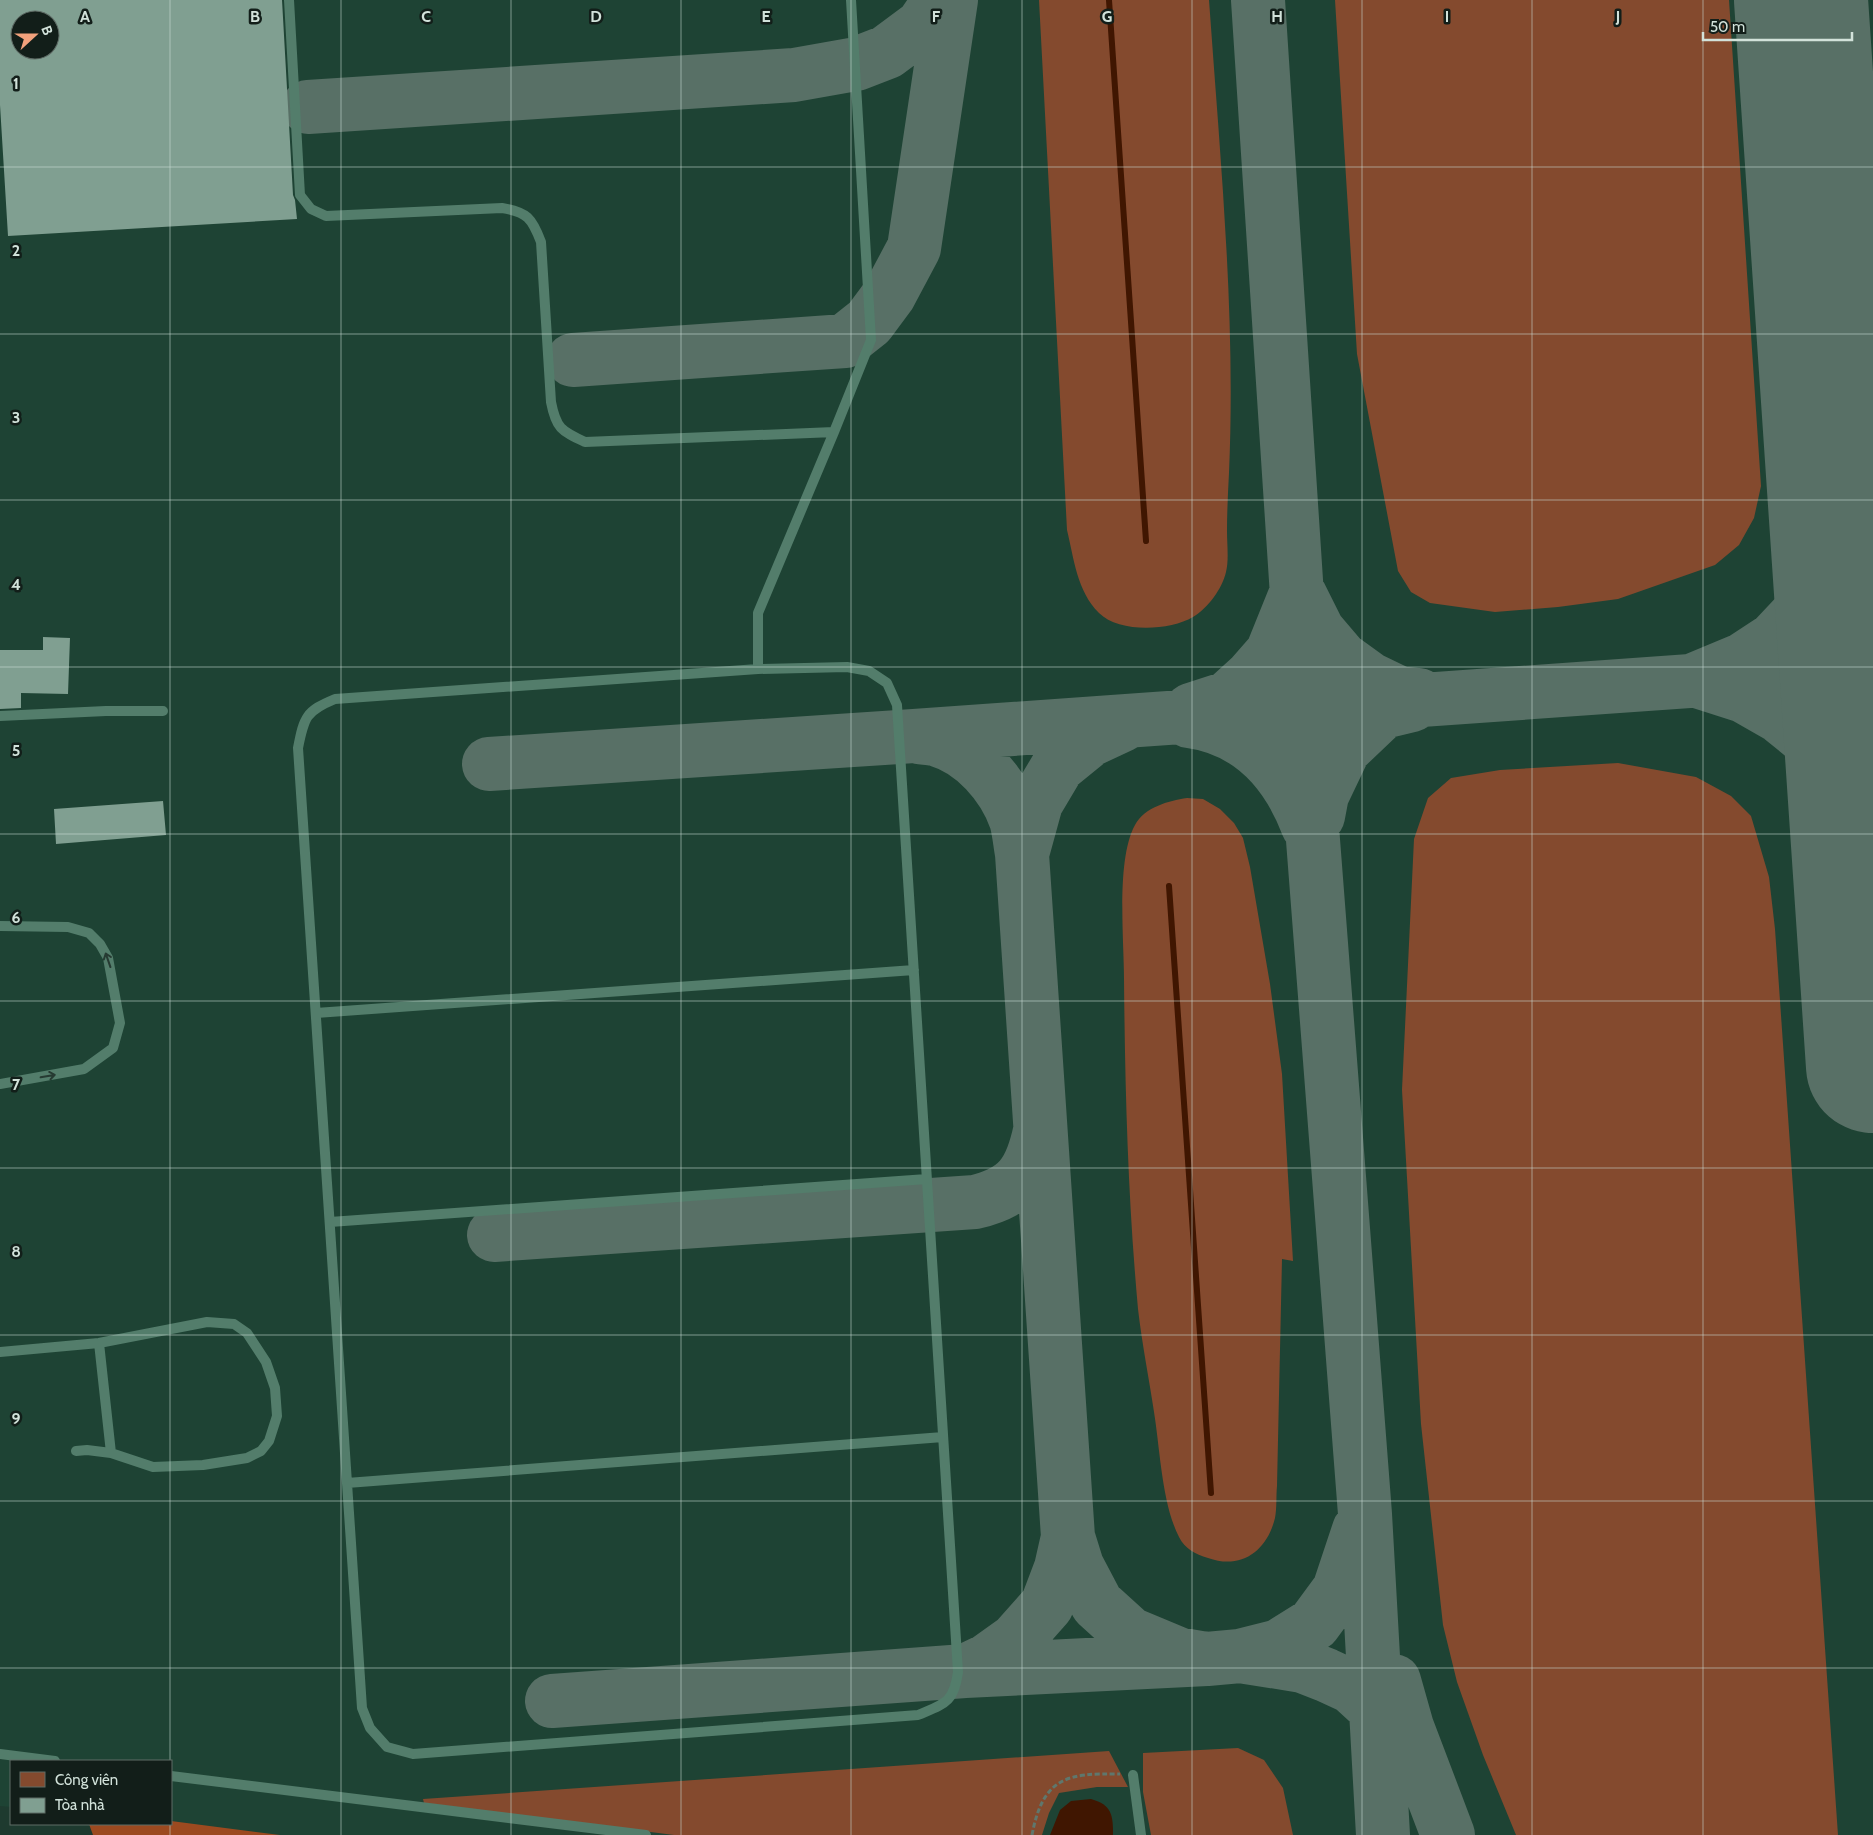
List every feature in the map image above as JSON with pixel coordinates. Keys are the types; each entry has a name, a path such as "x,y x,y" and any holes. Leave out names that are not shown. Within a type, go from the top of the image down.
{"lane":[{"path":"288,0 300,195 311,209 326,216 502,208 520,210 535,224 541,242 551,402 555,420 566,434 585,442 834,432"},
{"path":"758,669 758,613 834,432 870,340 851,0"},
{"path":"847,667 870,671 886,683 897,705 914,970 958,1672 956,1686 945,1704 918,1715 453,1751 413,1754 386,1747 370,1728 362,1708 298,748 303,723 316,706 336,698 758,669 847,667"},
{"path":"0,716 106,711 163,711"},
{"path":"0,926 68,927 89,933 100,944 108,958 120,1023 113,1048 84,1069 0,1084"},
{"path":"316,1013 914,970"},
{"path":"330,1222 927,1179"},
{"path":"0,1352 99,1343 207,1322 234,1324 247,1333 266,1362 275,1388 277,1416 269,1441 261,1450 248,1458 203,1466 153,1467 111,1452 76,1451"},
{"path":"99,1343 111,1452"},
{"path":"347,1483 943,1437"},
{"path":"0,1754 47,1760"},
{"path":"1133,1775 1141,1835"},
{"path":"172,1776 646,1835"}],"path":[{"path":"1032,1835 1034,1823 1047,1793 1058,1782 1076,1775 1133,1775"}],"shaded area":[{"path":"0,0 1873,0 1873,1835 231,1835 172,1824 172,1760 10,1760 10,1807 0,1806"},
{"path":"1091,1799 1103,1804 1110,1812 1113,1822 1113,1835 1050,1835 1060,1810 1071,1801"},
{"path":"172,1821 280,1835 93,1835 89,1825 172,1825"}],"green space":[{"path":"1039,0 1209,0 1229,295 1231,414 1227,562 1226,572 1221,585 1209,603 1193,617 1171,625 1144,628 1131,627 1119,624 1099,613 1081,585 1067,530"},
{"path":"1335,0 1729,0 1761,486 1754,518 1739,545 1715,565 1618,599 1558,607 1495,612 1430,603 1411,592 1398,571 1357,354"},
{"path":"1618,763 1696,777 1731,796 1751,816 1769,877 1775,929 1838,1835 1516,1835 1483,1755 1457,1682 1443,1625 1421,1424 1402,1090 1414,839 1428,798 1451,778 1500,770"},
{"path":"1187,798 1203,799 1220,809 1234,823 1243,838 1250,867 1270,984 1282,1074 1293,1261 1282,1259 1275,1518 1266,1540 1259,1548 1251,1555 1231,1561 1208,1558 1187,1548 1181,1541 1173,1524 1162,1476 1138,1309 1129,1186 1122,922 1125,858 1129,840 1139,819 1151,809 1172,801"},
{"path":"1238,1748 1264,1760 1283,1788 1293,1835 1151,1835 1143,1792 1143,1753"},
{"path":"1109,1751 1128,1787 1097,1787 1059,1793 1049,1813 1042,1835 674,1835 424,1803 423,1799"}],"building":[{"path":"0,0 282,0 293,195 297,219 8,236 0,105"},
{"path":"43,637 70,638 68,694 21,693 21,708 0,709 0,650 43,650"},
{"path":"163,801 166,835 56,844 54,809"}],"waterway":[{"path":"1109,0 1146,541"},
{"path":"1169,886 1211,1493"}],"taxiway":[{"path":"308,107 794,75 856,64 887,52 922,26 940,0"},
{"path":"573,360 845,341 869,322 889,295 914,248 951,0"},
{"path":"1258,0 1313,840 1365,1514 1383,1835"},
{"path":"1857,824 1839,777 1811,742 1779,716 1744,696 1694,680 1742,660 1774,639 1808,603 1837,543 1873,591"},
{"path":"1300,595 1318,631 1341,658 1370,679 1399,693 1419,695"},
{"path":"1191,710 1228,698 1251,677 1272,653 1295,596"},
{"path":"489,764 1873,668"},
{"path":"1318,816 1322,795 1344,749 1383,712 1412,705"},
{"path":"1189,721 1230,733 1248,743 1264,756 1289,788 1308,826"},
{"path":"1022,854 1036,803 1058,766 1090,740 1122,725"},
{"path":"919,737 936,739 951,745 975,760 1004,794 1011,807 1018,828 1022,854 1068,1537 1077,1566 1097,1604 1130,1634 1178,1654 1207,1659"},
{"path":"494,1235 975,1202 1002,1193 1020,1178 1032,1158 1040,1131"},
{"path":"552,1701 965,1671 1240,1656 1279,1646 1314,1624 1339,1590 1359,1530"},
{"path":"965,1671 988,1660 1016,1640 1047,1605 1061,1568 1068,1537"},
{"path":"1240,1656 1303,1666 1352,1687 1376,1709 1391,1727"},
{"path":"1394,1681 1407,1727 1448,1835"}],"runway":[{"path":"1801,0 1873,1066"}]}
